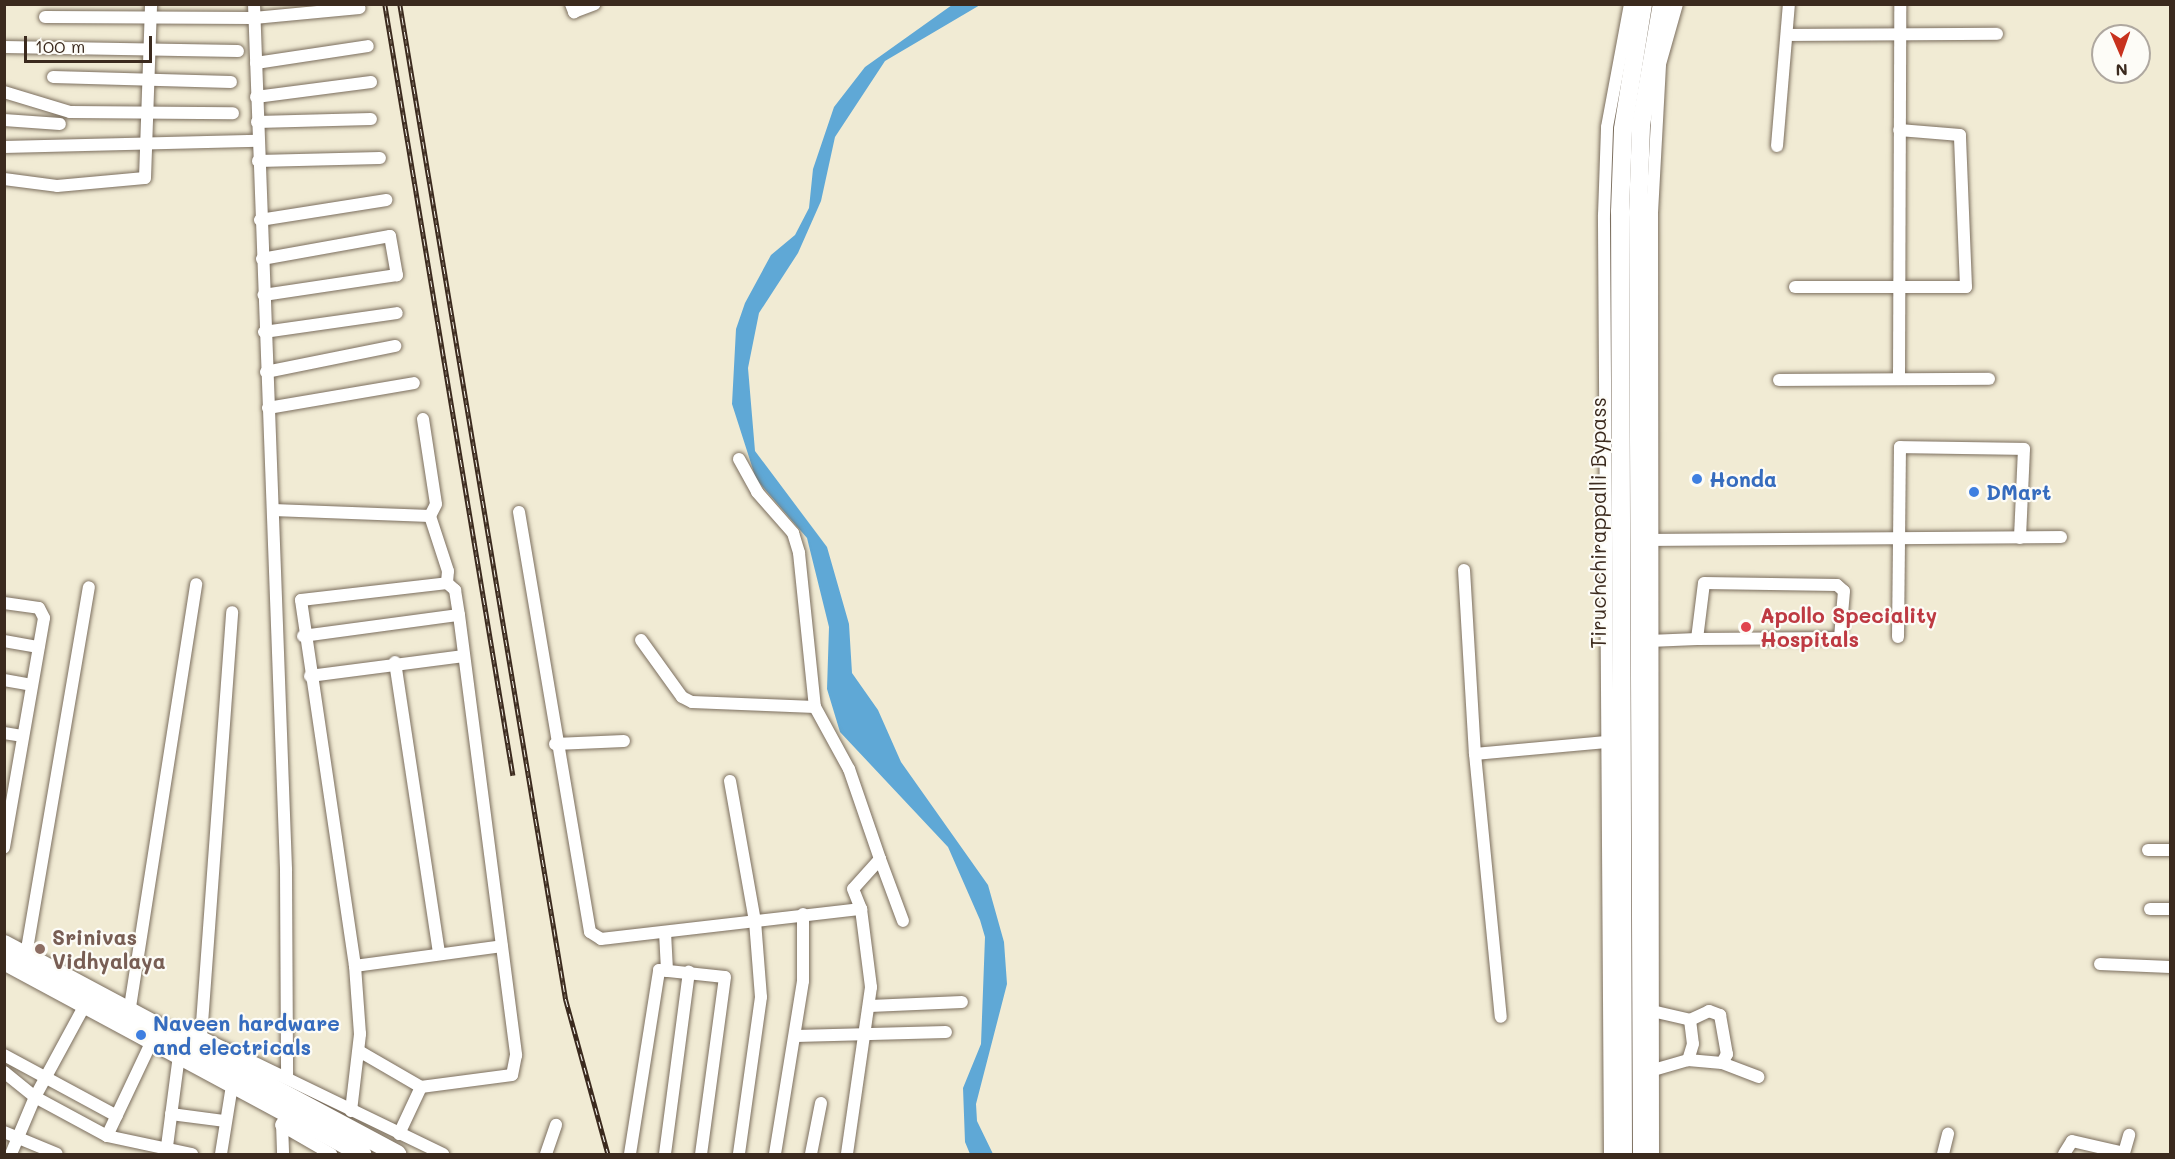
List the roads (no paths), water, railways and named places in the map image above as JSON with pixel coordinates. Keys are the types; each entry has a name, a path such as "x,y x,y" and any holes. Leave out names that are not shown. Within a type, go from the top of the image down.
{"highway":[{"name":"Tiruchchirappalli Bypass","path":"1623,1155 1620,212 1623,129 1643,4"},
{"name":"Tiruchchirappalli Bypass","path":"1642,1155 1646,914 1638,213 1641,125 1662,4"},
{"path":"4,944 130,1007 178,1047 282,1119 308,1127 362,1155"},
{"path":"4,961 152,1041 178,1047 201,1045 397,1155"}],"street":[{"path":"254,4 264,332 273,510 287,1077"},
{"path":"571,4 574,12 595,4"},
{"path":"1610,1155 1605,204 1607,127 1630,4"},
{"path":"1653,1155 1652,1011 1646,914 1655,126 1660,64 1677,4"},
{"path":"1777,146 1788,4"},
{"path":"1899,380 1900,4"},
{"path":"45,17 151,10 254,18 360,9"},
{"path":"4,180 57,186 142,180 147,146 151,10"},
{"path":"1787,35 1899,37 1997,34"},
{"path":"256,63 368,46"},
{"path":"4,47 238,51"},
{"path":"53,77 148,82 231,82"},
{"path":"256,97 371,82"},
{"path":"4,92 70,112 147,114 233,112"},
{"path":"257,122 371,119"},
{"path":"4,120 60,124"},
{"path":"1795,287 1900,285 1966,287 1960,135 1899,130"},
{"path":"4,147 147,146 258,141"},
{"path":"258,161 380,158"},
{"path":"260,220 386,200"},
{"path":"262,259 390,236 397,275 263,295"},
{"path":"264,332 397,313"},
{"path":"266,372 395,346"},
{"path":"1779,380 1989,379"},
{"path":"268,408 414,383"},
{"path":"423,419 436,504 430,516 448,571 447,583"},
{"path":"1898,637 1900,447 2024,449 2020,538"},
{"path":"740,459 758,492 793,533 809,614 815,707 849,769 903,921"},
{"path":"273,510 430,516"},
{"path":"519,512 555,744 590,932 601,939 861,909"},
{"path":"1649,540 2061,537"},
{"path":"1464,570 1475,754 1501,1017"},
{"path":"351,1111 359,1051 355,966 303,636 302,600 447,583 455,590 459,615 516,1055 512,1076 421,1087 359,1051"},
{"path":"1649,641 1835,640 1844,633 1844,591 1837,585 1704,583 1697,639"},
{"path":"130,1007 196,584"},
{"path":"26,955 89,587"},
{"path":"4,603 42,612 22,736 10,772 4,848"},
{"path":"232,612 201,1045 287,1077 442,1155"},
{"path":"303,636 459,615"},
{"path":"641,640 681,697 692,702 815,707"},
{"path":"4,641 38,647"},
{"path":"310,676 395,662 464,656"},
{"path":"395,662 439,954"},
{"path":"4,680 32,685"},
{"path":"4,733 22,736"},
{"path":"555,744 624,741"},
{"path":"1475,754 1608,742"},
{"path":"730,781 755,921 761,997 739,1155"},
{"path":"2148,849 2170,850"},
{"path":"847,1155 868,1035 870,1006 861,909 854,886 869,877 880,859"},
{"path":"2150,909 2170,909"},
{"path":"776,1155 796,1036 803,914"},
{"path":"666,933 667,971"},
{"path":"355,966 502,946"},
{"path":"2100,964 2170,967"},
{"path":"630,1155 657,972 667,971 725,977 701,1155"},
{"path":"665,1155 689,972"},
{"path":"870,1006 962,1002"},
{"path":"11,1155 45,1076 85,1005"},
{"path":"1652,1011 1690,1020 1709,1011 1720,1015 1727,1054 1722,1063"},
{"path":"1688,1060 1693,1044 1690,1020"},
{"path":"796,1036 946,1032"},
{"path":"107,1136 152,1041"},
{"path":"166,1153 178,1047"},
{"path":"4,1055 117,1116"},
{"path":"1653,1070 1688,1060 1722,1063 1758,1077"},
{"path":"4,1072 35,1097 107,1136 166,1153 192,1155"},
{"path":"221,1155 224,1122 232,1085"},
{"path":"399,1134 421,1087"},
{"path":"811,1155 821,1103"},
{"path":"171,1114 224,1122"},
{"path":"282,1119 283,1155"},
{"path":"282,1119 331,1155"},
{"path":"546,1155 556,1125"},
{"path":"4,1132 57,1155"},
{"path":"1943,1155 1948,1134"},
{"path":"2064,1155 2072,1141 2124,1154 2129,1135"}],"water":[{"path":"952,5 980,5 885,61 835,137 821,201 798,253 759,313 748,368 755,451 827,547 849,624 852,673 878,710 901,762 988,885 1004,942 1007,984 976,1104 977,1121 993,1154 970,1154 965,1142 963,1088 981,1044 985,937 980,920 948,847 840,732 827,689 829,627 807,538 756,479 732,404 736,329 745,303 771,255 795,235 809,208 813,169 834,107 865,67"}],"railway":[{"path":"385,4 513,775"},
{"path":"400,4 566,1000 608,1154"}],"place":[{"name":"Honda","path":"1697,479"},
{"name":"DMart","path":"1974,492"},
{"name":"Apollo Speciality Hospitals","path":"1746,627"},
{"name":"Srinivas Vidhyalaya","path":"40,949"},
{"name":"Naveen hardware and electricals","path":"141,1035"}]}
